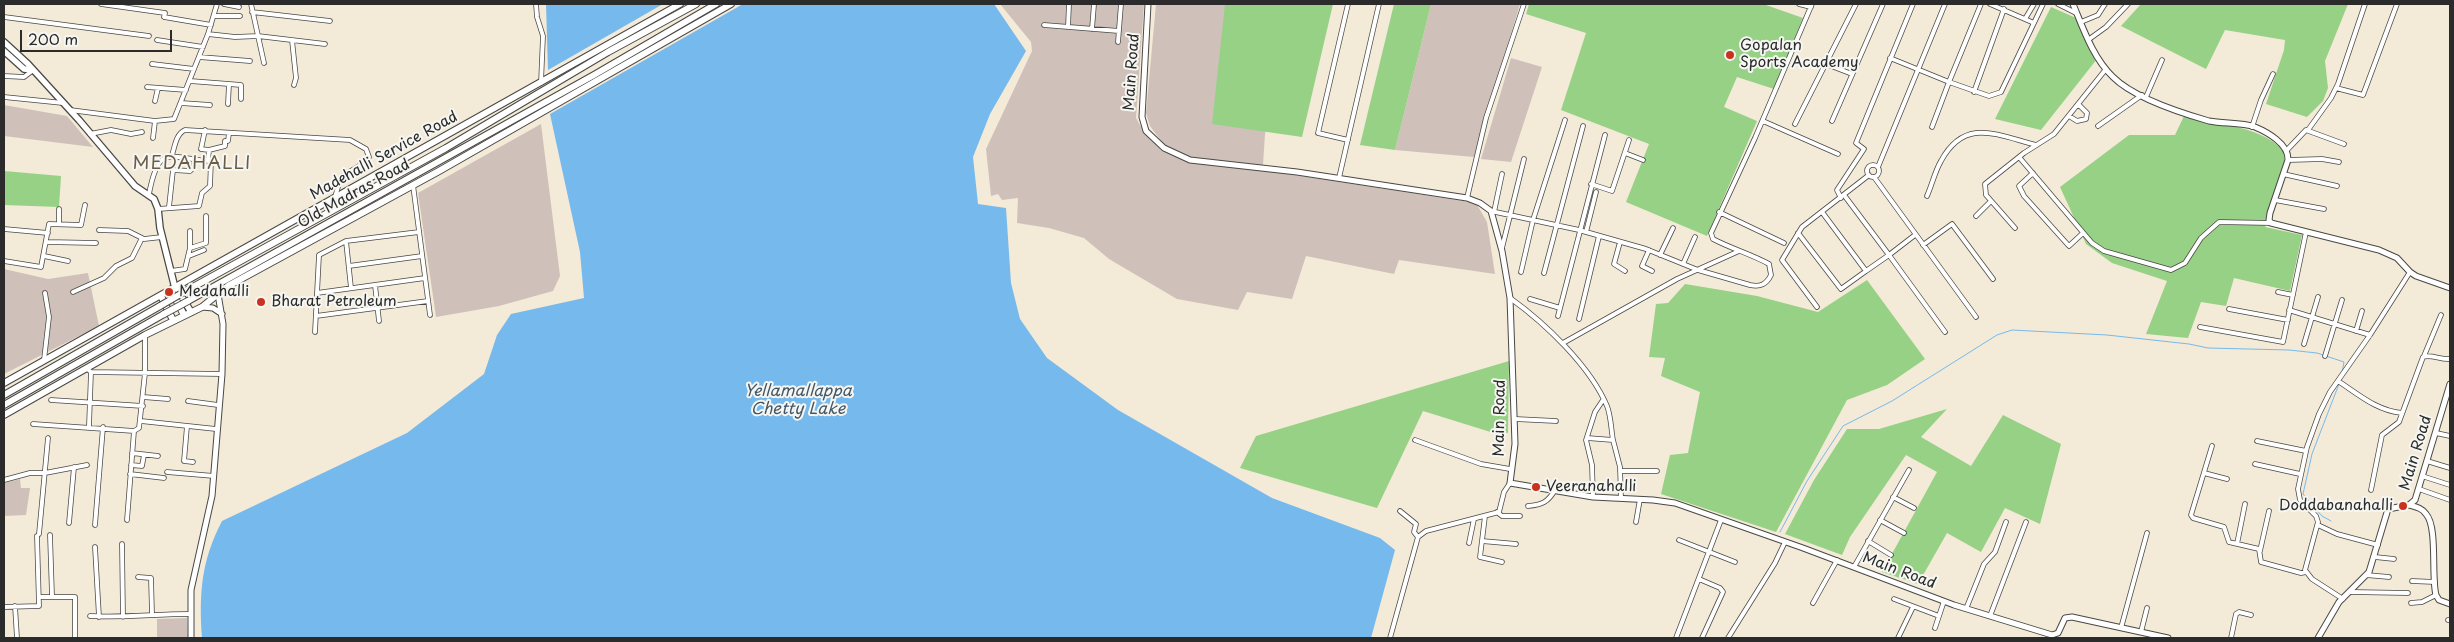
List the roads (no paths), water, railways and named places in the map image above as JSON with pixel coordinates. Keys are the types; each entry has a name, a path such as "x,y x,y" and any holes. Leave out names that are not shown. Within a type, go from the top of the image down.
{"main road":[{"name":"Madehalli Service Road","path":"4,383 680,4"},
{"name":"Old Madras Road","path":"4,395 446,148 696,4"},
{"name":"Old Madras Road","path":"4,405 540,104 590,81 716,4"},
{"path":"4,415 88,370 145,335 202,307 228,286 413,185 590,81 732,4"},
{"path":"4,42 70,110 135,186 149,194 158,208 162,237 174,288 187,313"},
{"path":"4,51 24,69 32,70"},
{"path":"161,296 173,320"}],"street":[{"path":"101,4 165,13 164,17 211,25"},
{"path":"70,110 155,121 174,119 204,47 217,4"},
{"path":"224,4 239,7"},
{"path":"251,4 264,63"},
{"path":"536,4 543,45 541,83"},
{"path":"1068,27 1069,4"},
{"path":"1092,29 1094,4"},
{"path":"1118,42 1121,4"},
{"name":"Main Road","path":"1148,4 1142,117 1146,131 1154,140 1175,155 1190,160 1339,178 1467,198 1480,203 1492,211 1502,251 1510,298 1515,419 1515,444 1510,469 1510,483 1593,497 1675,503 1837,560 1966,609 2052,635 2057,636 2062,622 2068,617 2168,638"},
{"path":"1348,4 1318,133 1348,140"},
{"path":"1339,178 1379,4"},
{"path":"1467,198 1486,118 1524,4"},
{"path":"1502,174 1492,211 1579,230 1649,250 1698,270 1750,285 1757,286 1765,283 1771,275 1770,264 1748,253 1739,252 1711,237 1713,226 1763,121 1811,6 1798,4"},
{"path":"1795,124 1856,4"},
{"path":"1832,120 1883,4"},
{"path":"1913,4 1856,143 1864,149 1836,190 1889,255 1944,332"},
{"path":"1874,177 1879,173 1878,167 1945,4"},
{"path":"1932,127 1981,4"},
{"path":"1990,4 2034,23"},
{"path":"2025,19 2034,4"},
{"path":"1890,58 1974,92 1989,96 2002,92 2043,4"},
{"path":"2058,4 2077,13"},
{"path":"2073,4 2088,40 2106,69 2121,84 2144,96 2210,121 2252,127 2269,135 2287,150 2288,160 2269,220 2271,223"},
{"path":"2081,22 2098,15 2105,4"},
{"path":"2088,40 2106,27 2128,4"},
{"path":"2308,130 2336,88 2365,4"},
{"path":"2336,88 2363,95 2398,4"},
{"path":"1974,92 2004,9"},
{"path":"252,12 330,21"},
{"path":"4,16 149,36"},
{"path":"214,16 240,16"},
{"path":"1044,25 1119,31"},
{"path":"208,34 235,37 258,36 325,44"},
{"path":"157,40 204,47"},
{"path":"292,40 296,78 294,85"},
{"path":"199,57 250,61"},
{"path":"2098,126 2144,96 2162,60"},
{"path":"152,64 194,69"},
{"path":"1826,64 1852,74"},
{"path":"2015,228 1991,201 1984,190 1985,184 2019,157 2054,134 2106,69"},
{"path":"4,76 24,77 32,70"},
{"path":"2252,127 2261,100 2273,74"},
{"path":"190,81 241,85 241,99"},
{"path":"228,104 229,84"},
{"path":"147,87 186,90"},
{"path":"155,101 158,88"},
{"path":"4,97 63,103"},
{"path":"181,103 210,105"},
{"path":"2069,116 2077,122 2086,119 2087,113 2078,104"},
{"path":"1521,272 1533,220 1565,120"},
{"path":"153,138 155,121"},
{"path":"1763,121 1838,154"},
{"path":"1544,273 1583,126"},
{"path":"90,134 111,130 131,134 142,132"},
{"path":"172,155 181,132 184,130 334,138 358,143 366,149 369,157 367,161 341,177 335,197"},
{"path":"204,130 202,150 224,146 225,141 228,141 229,133"},
{"path":"2287,150 2303,131 2308,130 2344,144"},
{"path":"1927,196 1941,161 1960,137 1967,134 1985,133 2036,145"},
{"path":"1558,316 1605,135"},
{"path":"1591,184 1612,191 1629,140"},
{"path":"208,161 209,150"},
{"path":"1625,153 1643,160"},
{"path":"149,194 156,167 165,158 172,155 211,161 210,186 202,193 198,206 158,208"},
{"path":"2019,157 2098,249 2171,270 2185,262 2202,238 2219,222 2271,223 2379,250 2397,258 2410,272 2450,288"},
{"path":"169,207 173,170 190,171 194,167 196,159"},
{"path":"1502,251 1524,159"},
{"path":"2288,160 2322,159 2339,162"},
{"path":"1869,176 1867,170 1869,166 1875,165 1878,167"},
{"path":"2032,173 2019,186 2024,196 2068,246 2083,233"},
{"path":"2283,174 2337,186"},
{"path":"1818,306 1782,260 1802,227 1869,176"},
{"path":"1869,176 1874,177 1976,317"},
{"path":"413,185 430,315"},
{"path":"1586,232 1596,192"},
{"path":"2275,200 2324,209"},
{"path":"1976,216 1991,201"},
{"path":"4,261 42,267 49,224 81,225 84,205"},
{"path":"59,209 59,224"},
{"path":"1720,212 1784,243"},
{"path":"1822,212 1866,271"},
{"path":"190,248 206,244 206,216"},
{"path":"1923,245 1952,224 1993,279"},
{"path":"1660,255 1673,228"},
{"path":"4,229 48,233"},
{"path":"99,230 128,232 142,238 162,237"},
{"path":"171,271 186,268 190,248 190,231"},
{"path":"315,332 318,255 346,241 419,232"},
{"path":"2200,327 2283,342 2306,232"},
{"path":"1798,233 1842,289 1915,235"},
{"path":"1579,319 1599,236"},
{"path":"1683,264 1695,237"},
{"path":"73,292 104,278 116,266 132,258 142,238"},
{"path":"346,241 351,288"},
{"path":"47,242 96,243"},
{"path":"1620,242 1614,264 1626,270"},
{"path":"189,256 204,250"},
{"path":"1649,250 1642,266 1652,272"},
{"path":"1563,343 1677,279 1739,252"},
{"path":"44,256 68,261"},
{"path":"349,266 422,256"},
{"path":"2343,599 2312,580 2306,572 2308,556 2318,525 2318,518 2304,505 2298,495 2300,474 2319,414 2338,381 2410,272"},
{"path":"317,293 425,278"},
{"path":"375,285 379,321"},
{"path":"2278,292 2293,295"},
{"path":"44,360 49,318 45,293"},
{"path":"191,638 190,614 193,572 208,521 214,476 216,429 224,343 222,314 218,294"},
{"path":"2304,344 2318,297"},
{"path":"1510,298 1535,316 1563,343 1581,364 1603,400 1608,410 1620,471 1621,498"},
{"path":"1530,299 1560,308"},
{"path":"2325,356 2342,300"},
{"path":"316,316 428,301"},
{"path":"202,307 213,308 222,314"},
{"path":"2229,309 2288,320"},
{"path":"2289,310 2370,335"},
{"path":"2356,331 2362,311"},
{"path":"2371,490 2382,435 2398,424 2441,315"},
{"path":"33,424 90,426 134,431 139,428 144,396 145,335"},
{"path":"2424,356 2440,360 2450,359"},
{"path":"90,426 92,402 88,370 222,374"},
{"path":"2338,381 2377,406 2392,412 2402,413"},
{"name":"Main Road","path":"2318,638 2332,612 2366,575 2375,557 2388,509 2409,505 2415,500 2450,386"},
{"path":"144,396 168,399"},
{"path":"51,400 143,406"},
{"path":"188,400 218,405"},
{"path":"1593,497 1592,466 1587,451 1587,438 1597,407 1603,400"},
{"path":"1515,419 1556,421"},
{"path":"141,421 216,429"},
{"path":"188,426 184,461 193,462"},
{"path":"95,525 103,427"},
{"path":"127,520 134,431"},
{"path":"2436,433 2450,436"},
{"path":"4,607 39,606 38,535 48,438"},
{"path":"1587,438 1613,440"},
{"path":"1415,440 1481,464 1510,469"},
{"path":"2257,441 2306,451"},
{"path":"2212,446 2192,517 2224,527 2227,540 2260,551"},
{"path":"132,453 158,456"},
{"path":"131,465 142,466 144,455"},
{"path":"2427,461 2450,468"},
{"path":"2255,464 2300,474"},
{"path":"4,480 30,473 45,473 87,465"},
{"path":"69,523 74,467"},
{"path":"1854,567 1909,470"},
{"path":"1620,471 1657,471"},
{"path":"167,472 214,476"},
{"path":"2204,473 2227,479"},
{"path":"130,474 164,478"},
{"path":"2422,476 2450,485"},
{"path":"1390,638 1418,537 1426,531 1497,512 1500,509 1506,489 1510,483"},
{"path":"2419,489 2450,500"},
{"path":"1528,506 1543,504 1556,490"},
{"path":"1893,498 1914,508"},
{"path":"1636,522 1640,499"},
{"path":"2237,544 2245,504"},
{"path":"2409,505 2420,508 2428,514 2436,595 2439,600 2450,604"},
{"path":"1400,511 1416,524 1414,532 1418,537"},
{"path":"2269,511 2260,551 2261,562 2301,573 2306,572"},
{"path":"1497,512 1502,516 1520,516"},
{"path":"1485,516 1480,558 1502,562"},
{"path":"1469,543 1474,519"},
{"path":"1676,638 1722,520"},
{"path":"1880,520 1904,533"},
{"path":"1966,609 1984,564 1995,552 2006,522"},
{"path":"1990,616 2026,522"},
{"path":"2318,525 2337,534 2378,545"},
{"path":"2121,628 2147,533"},
{"path":"50,535 52,596"},
{"path":"1679,540 1735,562"},
{"path":"1482,541 1516,544"},
{"path":"1868,541 1891,555"},
{"path":"1728,638 1785,542"},
{"path":"122,544 124,617"},
{"path":"95,547 99,616"},
{"path":"2375,557 2394,559"},
{"path":"1813,603 1837,560"},
{"path":"2366,575 2389,577"},
{"path":"138,577 151,578 152,614"},
{"path":"1698,579 1720,588 1723,592 1702,638"},
{"path":"2412,581 2434,582"},
{"path":"2351,592 2408,593"},
{"path":"2411,604 2422,602 2436,595"},
{"path":"39,597 75,597 75,638"},
{"path":"1894,599 1939,616"},
{"path":"1935,628 1944,601"},
{"path":"15,606 17,638"},
{"path":"1898,638 1913,607"},
{"path":"2141,632 2147,608"},
{"path":"2231,638 2236,614 2239,612 2251,615"},
{"path":"90,616 124,617 152,614 190,614"}],"water":[{"path":"546,4 663,4 548,70"},
{"name":"Yellamallappa Chetty Lake","path":"743,4 994,4 1026,51 990,114 973,157 978,204 1006,208 1011,283 1020,319 1047,358 1118,410 1272,498 1380,538 1395,550 1371,638 202,638 201,592 203,578 210,550 222,521 407,433 484,374 497,335 511,314 584,298 580,252 550,114"}],"waterway":[{"path":"1780,532 1807,481 1843,426 1892,401 1997,335 2012,330 2107,335 2189,344 2208,348 2289,350 2317,353 2344,362 2342,373"},
{"path":"2331,521 2322,516 2303,494 2312,454 2339,384"}],"place":[{"name":"Gopalan Sports Academy","path":"1730,55"},
{"name":"Medahalli","path":"169,292"},
{"name":"Bharat Petroleum","path":"261,302"},
{"name":"Veeranahalli","path":"1536,487"},
{"name":"Doddabanahalli","path":"2403,506"}],"district":[{"name":"MEDAHALLI","path":"192,164"}]}
